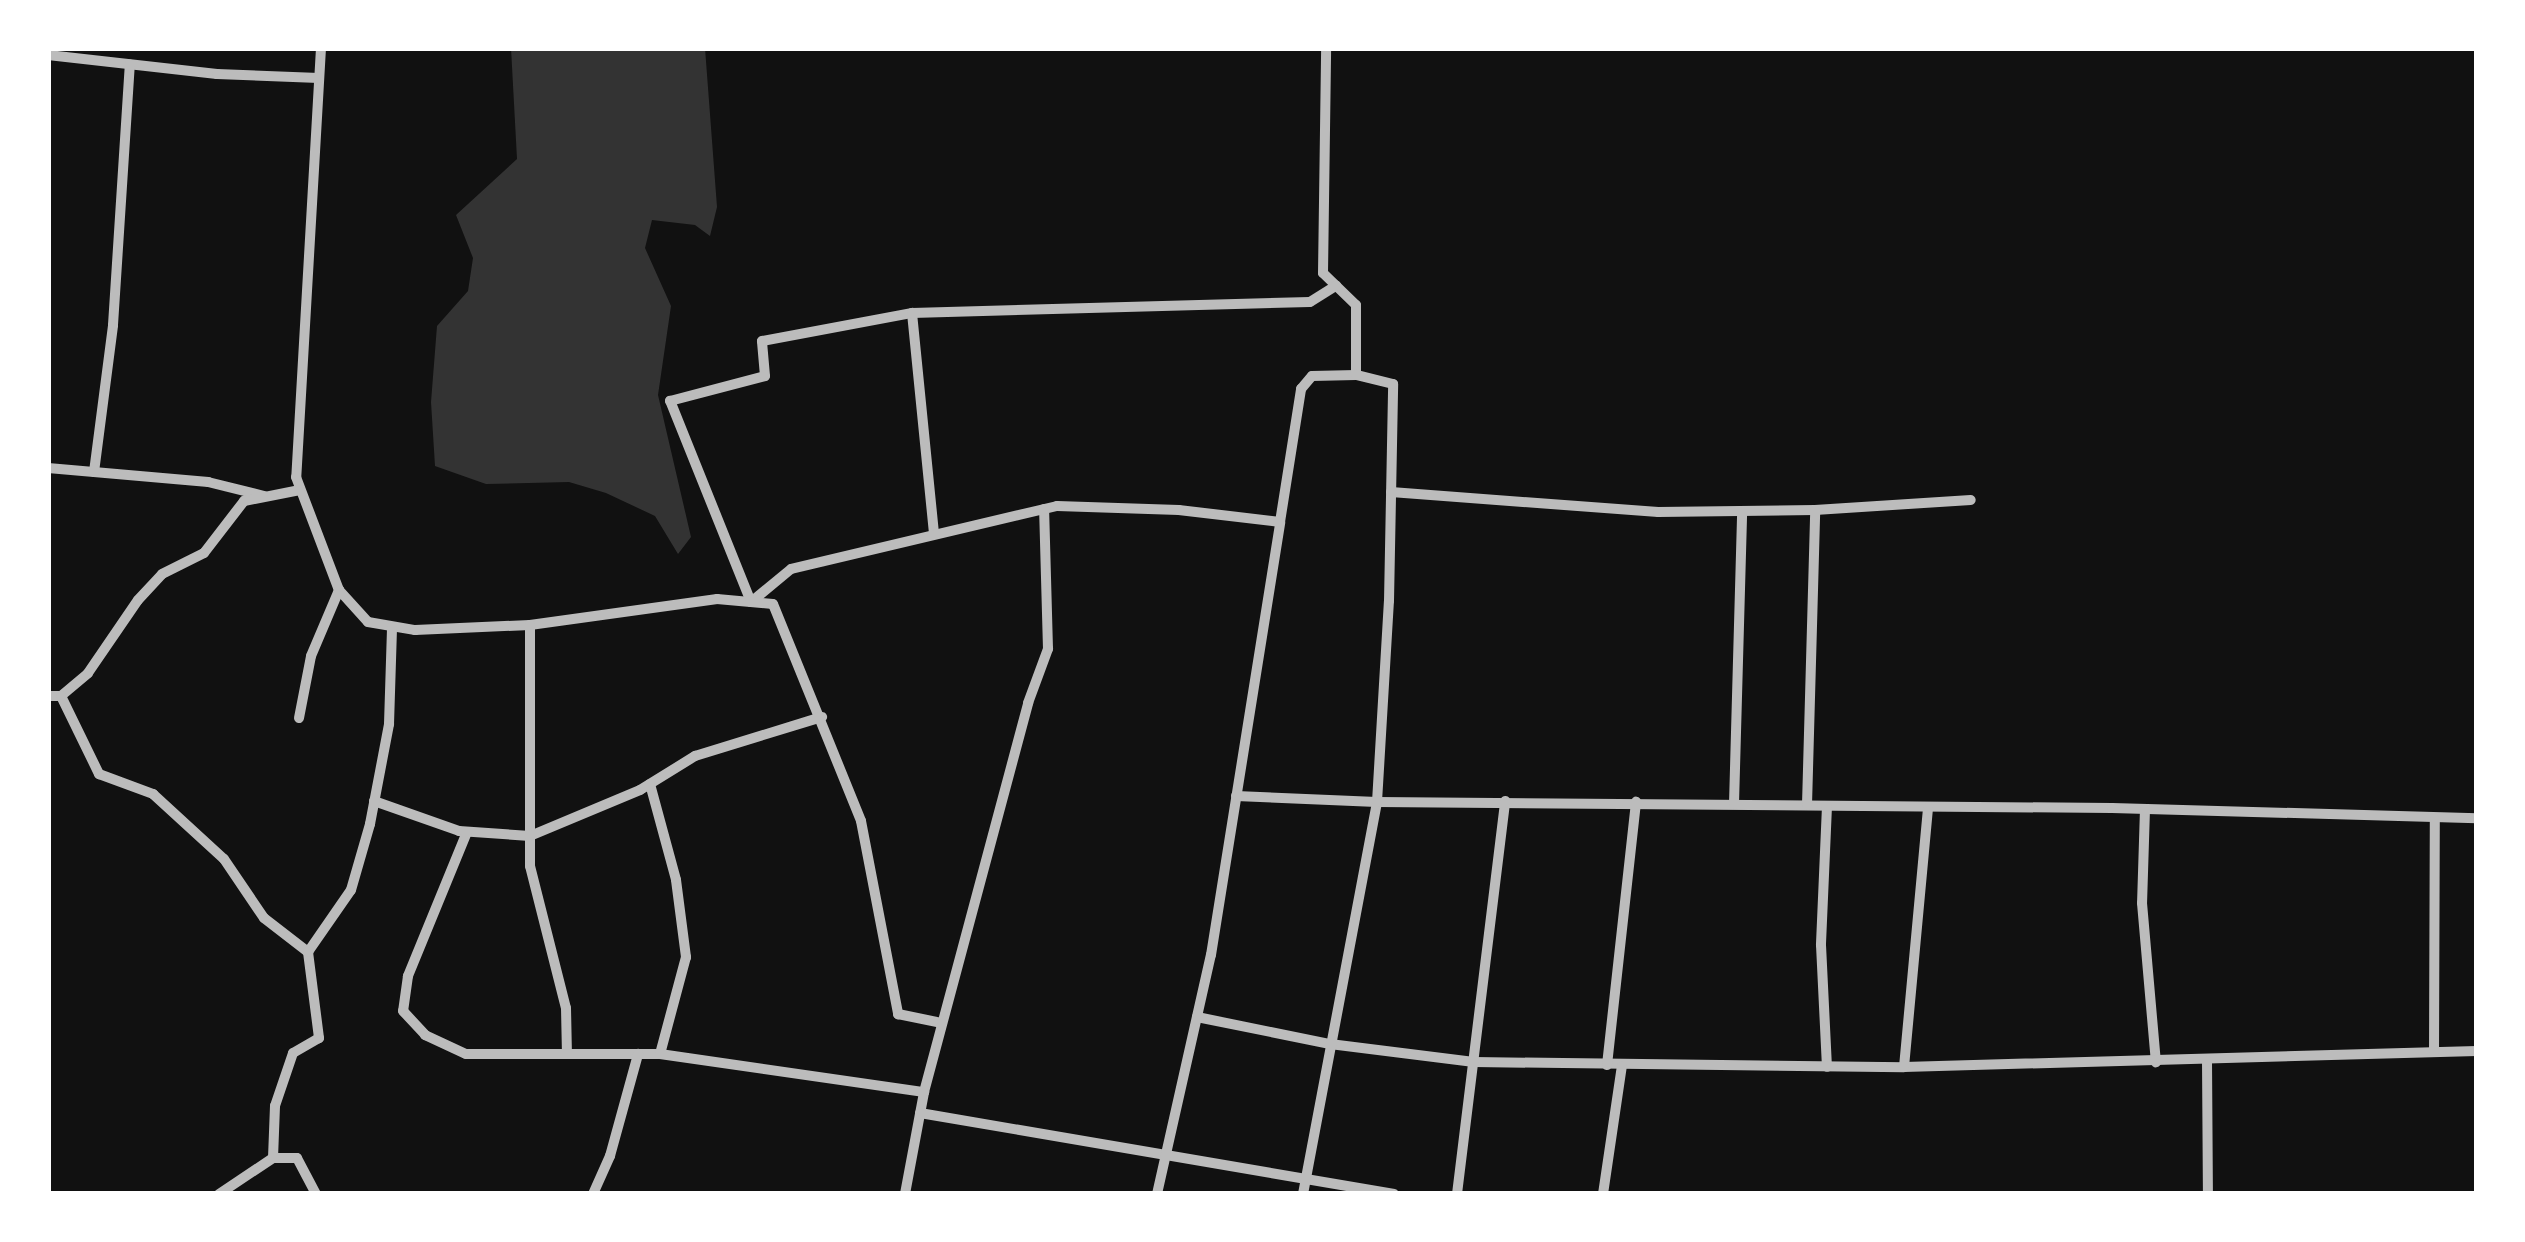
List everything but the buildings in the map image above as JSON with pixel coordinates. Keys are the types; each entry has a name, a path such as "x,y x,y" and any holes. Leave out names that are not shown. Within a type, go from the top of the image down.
{"street":[{"path":"100,63 102,48"},
{"path":"321,48 296,477 339,590 368,622 416,631 530,625 717,599 772,604 861,821 898,1014 942,1023"},
{"path":"1326,48 1323,273 1357,305 1356,375"},
{"path":"48,55 319,78"},
{"path":"94,472 113,325 130,65"},
{"path":"751,602 670,400 765,376 762,341 912,314 1310,302 1336,286"},
{"path":"912,314 934,534"},
{"path":"1157,1194 1196,1017 1236,796 1301,389 1312,376 1356,375 1393,384 1377,802 1303,1194"},
{"path":"48,468 208,482 267,496"},
{"path":"300,490 244,501 204,553 162,574 88,673 54,696 99,774 153,794 224,859 265,918 308,952"},
{"path":"1391,492 1658,512 1815,510 1971,500"},
{"path":"751,602 791,569 1044,509 1178,510 1280,522"},
{"path":"905,1194 942,1023 1028,704 1048,649 1044,509"},
{"path":"1807,805 1815,510"},
{"path":"1734,804 1742,511"},
{"path":"298,718 311,656 339,590"},
{"path":"530,625 530,866 566,1008 567,1054"},
{"path":"273,1158 275,1106 293,1053 319,1039 308,952 351,890 374,801 389,724 392,627"},
{"path":"374,801 466,832 530,836 650,784 695,756 822,717"},
{"path":"650,784 676,880 686,957 675,1013 660,1054"},
{"path":"1236,796 2477,818"},
{"path":"1457,1194 1505,801"},
{"path":"1607,1065 1636,802"},
{"path":"1827,806 1821,945 1827,1066"},
{"path":"1904,1067 1928,808"},
{"path":"2145,809 2142,903 2156,1062"},
{"path":"2434,1052 2435,820"},
{"path":"466,832 409,976 403,1012 424,1034 466,1054 660,1054 924,1092"},
{"path":"1196,1017 1330,1044 1474,1062 1622,1066 1904,1067 2477,1051"},
{"path":"593,1194 610,1156 638,1054"},
{"path":"2206,1060 2208,1194"},
{"path":"1603,1194 1622,1066"},
{"path":"920,1113 1394,1194"},
{"path":"219,1194 273,1158 297,1158 316,1194"}],"shaded area":[{"path":"511,48 705,48 717,207 710,236 695,225 652,220 645,248 671,306 658,395 691,537 678,554 655,516 606,493 569,482 486,484 435,466 431,402 437,326 468,291 473,258 456,215 517,159"}]}
